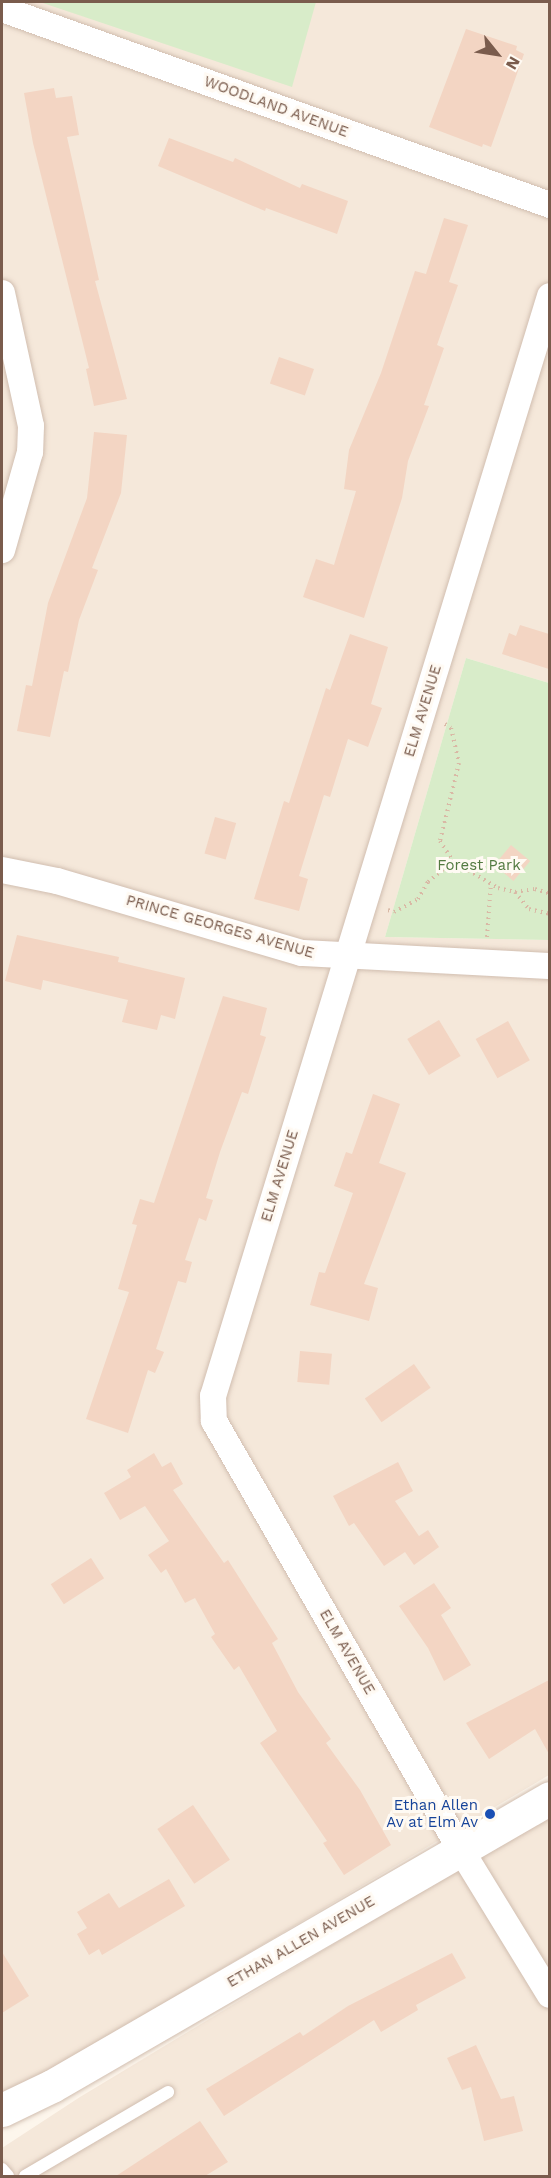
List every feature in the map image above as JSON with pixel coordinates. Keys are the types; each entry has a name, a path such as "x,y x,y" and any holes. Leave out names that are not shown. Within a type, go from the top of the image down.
{"main road":[{"name":"ETHAN ALLEN AVENUE","path":"2,2110 52,2086 549,1798"},
{"name":"ETHAN ALLEN AVENUE","path":"2,2126 52,2086"}],"street":[{"name":"WOODLAND AVENUE","path":"2,9 549,205"},
{"path":"2,293 31,426 30,452 2,550"},
{"name":"ELM AVENUE","path":"549,296 213,1396 214,1421 461,1850 549,1995"},
{"name":"PRINCE GEORGES AVENUE","path":"2,870 68,884 302,953 348,958 549,966"}],"lane":[{"path":"25,2176 168,2092"},
{"path":"2,2169 8,2176"}],"path":[{"path":"421,715 451,728 457,746 459,763 440,841 453,861 491,884 516,892 535,889 549,894"},
{"path":"365,902 394,912 418,899 428,882 453,861"},
{"path":"483,963 491,884"},
{"path":"516,892 529,909 549,914"}],"shaded area":[{"path":"2,2 549,2 549,683 466,658 385,937 549,940 549,1775 51,2070 2,2094"},
{"path":"549,1814 549,2176 2,2176 2,2148 80,2097"}],"green space":[{"path":"40,2 316,2 292,87"},
{"name":"Forest Park","path":"466,658 549,683 549,940 385,937"}],"building":[{"path":"466,29 517,46 516,50 524,54 491,147 483,144 482,147 429,127"},
{"path":"54,88 56,98 72,96 79,135 67,137 99,280 95,281 127,399 94,406 86,369 89,368 33,143 24,93"},
{"path":"169,138 233,162 235,158 300,188 302,184 348,201 337,234 266,208 265,211 158,166"},
{"path":"444,218 468,225 449,282 458,285 437,345 444,348 424,405 429,406 408,461 402,498 364,618 303,597 316,559 334,565 356,491 344,489 349,450 381,373 415,271 426,274"},
{"path":"279,357 314,369 305,396 270,383"},
{"path":"94,432 127,435 121,493 92,568 98,570 79,620 68,672 64,671 50,737 17,731 26,685 32,686 48,603 87,498"},
{"path":"520,625 549,634 549,669 502,654 509,633 516,636"},
{"path":"350,634 388,647 371,704 382,708 368,747 348,739 330,797 324,795 299,876 308,879 299,911 254,899 284,801 289,803 326,688 330,690"},
{"path":"215,817 236,823 226,860 205,854"},
{"path":"511,845 530,861 513,881 494,865"},
{"path":"17,935 119,957 118,962 185,978 175,1019 161,1015 157,1030 122,1022 128,1000 43,980 41,990 5,981"},
{"path":"223,996 267,1008 260,1035 266,1037 248,1094 242,1092 220,1152 206,1198 213,1200 206,1221 199,1218 185,1260 192,1262 186,1283 178,1281 156,1349 164,1352 155,1373 148,1370 128,1433 86,1419 129,1292 118,1289 137,1225 132,1224 140,1199 154,1203"},
{"path":"439,1020 461,1056 429,1075 407,1039"},
{"path":"508,1021 530,1060 497,1078 476,1039"},
{"path":"373,1094 400,1104 379,1163 406,1173 364,1284 378,1288 369,1321 310,1305 319,1272 325,1273 353,1193 334,1186 346,1152 352,1154"},
{"path":"300,1351 332,1354 329,1385 297,1382"},
{"path":"414,1364 431,1388 381,1422 365,1398"},
{"path":"154,1453 162,1467 171,1462 183,1484 173,1490 224,1563 228,1560 278,1639 272,1643 298,1692 331,1739 326,1743 360,1790 391,1845 344,1875 323,1843 327,1841 260,1743 277,1731 239,1666 234,1670 211,1637 215,1634 195,1598 185,1603 166,1569 161,1573 148,1555 169,1541 145,1506 120,1520 104,1493 131,1477 127,1470"},
{"path":"398,1462 413,1491 395,1501 419,1536 428,1530 439,1547 414,1565 405,1552 384,1566 354,1523 349,1526 333,1496"},
{"path":"91,1558 104,1578 64,1604 51,1584"},
{"path":"434,1583 451,1608 441,1615 471,1665 444,1681 428,1648 399,1606"},
{"path":"549,1680 549,1754 535,1729 489,1759 466,1723"},
{"path":"193,1805 230,1860 194,1884 157,1829"},
{"path":"169,1879 185,1906 102,1955 99,1949 89,1955 77,1934 87,1928 77,1912 109,1893 119,1908"},
{"path":"2,1952 29,1996 2,2013"},
{"path":"452,1953 466,1978 416,2005 418,2010 381,2032 374,2020 224,2116 206,2089 300,2032 303,2036 348,2006"},
{"path":"476,2045 501,2099 514,2096 523,2131 484,2141 471,2087 462,2090 447,2058"},
{"path":"200,2121 228,2162 205,2176 116,2176"}],"place":[{"name":"Ethan Allen Av at Elm Av","path":"490,1814"}]}
